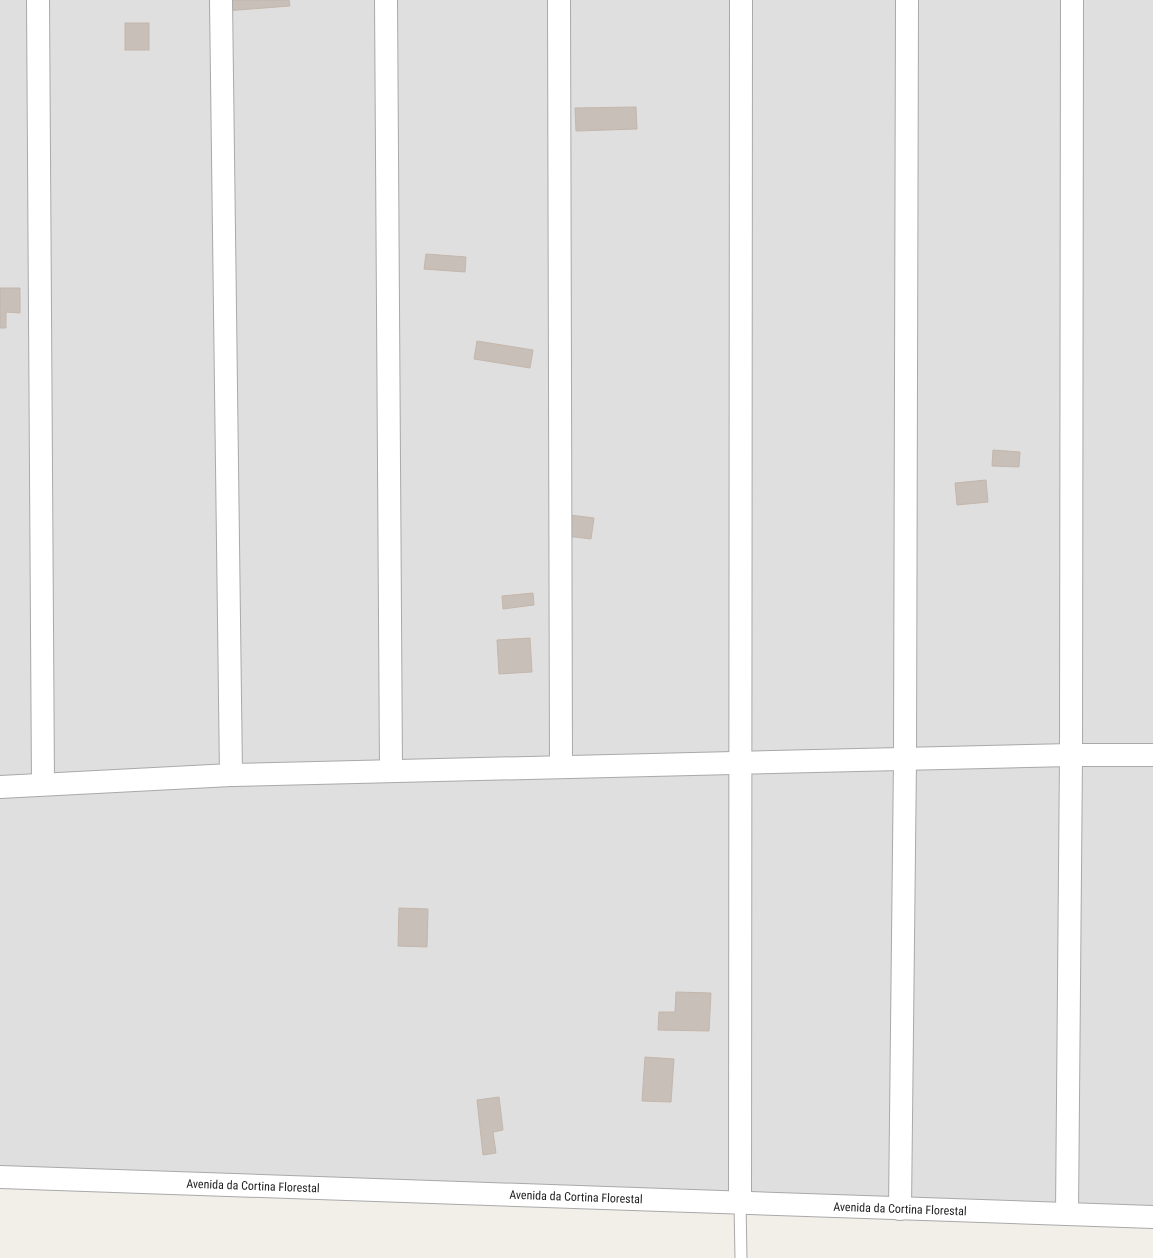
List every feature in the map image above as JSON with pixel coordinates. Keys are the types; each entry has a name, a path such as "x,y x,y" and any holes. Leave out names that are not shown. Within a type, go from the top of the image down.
{"street":[{"path":"38,0 43,784"},
{"path":"221,0 231,775"},
{"path":"386,0 391,771"},
{"path":"559,0 561,767"},
{"path":"740,1203 741,0"},
{"path":"900,1209 905,759 907,0"},
{"path":"1067,1214 1071,755 1072,0"},
{"path":"0,787 231,775 1071,755 1153,755"},
{"name":"Avenida da Cortina Florestal","path":"0,1177 1153,1217"}],"lane":[{"path":"740,1203 741,1258"}],"shaded area":[{"path":"0,0 1153,0 1153,1217 0,1177"}],"building":[{"path":"224,0 289,0 290,6 225,11"},
{"path":"125,23 149,23 149,50 125,50"},
{"path":"636,107 637,129 576,131 575,108"},
{"path":"426,254 466,257 465,272 424,269"},
{"path":"0,288 20,288 20,313 6,312 6,328 0,328"},
{"path":"477,341 533,350 530,368 474,359"},
{"path":"993,450 1020,452 1019,467 992,466"},
{"path":"986,480 988,502 957,505 955,483"},
{"path":"570,515 594,518 591,539 567,536"},
{"path":"533,593 534,605 503,609 502,596"},
{"path":"530,638 532,672 499,674 497,640"},
{"path":"399,908 428,909 427,947 398,946"},
{"path":"676,992 711,993 709,1031 658,1030 659,1012 675,1012"},
{"path":"645,1057 674,1059 671,1102 642,1101"},
{"path":"499,1097 503,1130 493,1132 496,1153 483,1155 477,1100"}]}
